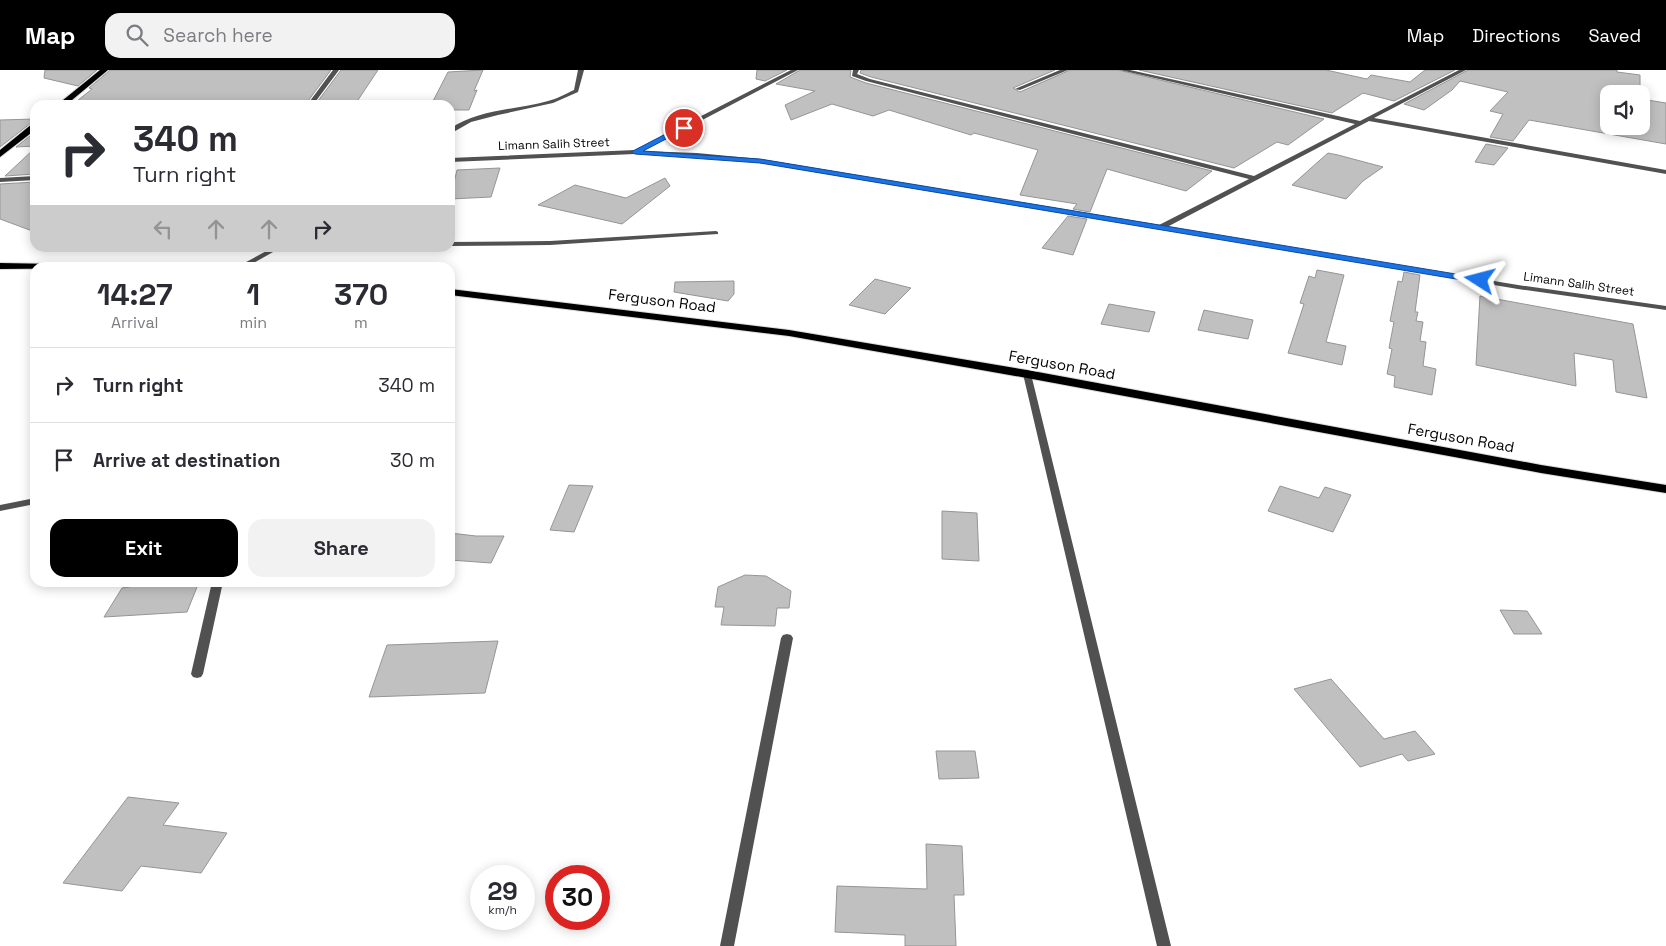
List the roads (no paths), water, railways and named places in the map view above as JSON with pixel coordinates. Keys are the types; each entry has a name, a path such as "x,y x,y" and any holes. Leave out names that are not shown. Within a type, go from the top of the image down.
{"highway":[{"path":"66,100 104,70"},
{"path":"0,154 30,130"},
{"path":"1,267 30,267"},
{"name":"Ferguson Road","path":"455,293 790,333 1027,374 1531,468 1666,489"}],"street":[{"path":"314,100 336,70"},
{"path":"455,127 477,119 553,101 576,91 581,70"},
{"path":"635,152 795,70"},
{"path":"856,70 854,76 868,80 1254,178"},
{"path":"1018,89 1065,70"},
{"path":"1123,70 1360,123"},
{"path":"1161,227 1463,70"},
{"path":"1368,119 1666,172"},
{"name":"Limann Salih Street","path":"455,160 635,152 760,161 1518,287 1666,308"},
{"path":"0,180 30,178"},
{"path":"455,244 488,245 592,241 716,233"},
{"path":"249,262 268,252"},
{"path":"1027,374 1164,946"},
{"path":"0,508 30,502"},
{"path":"197,674 217,587"},
{"path":"727,946 787,638"}]}
